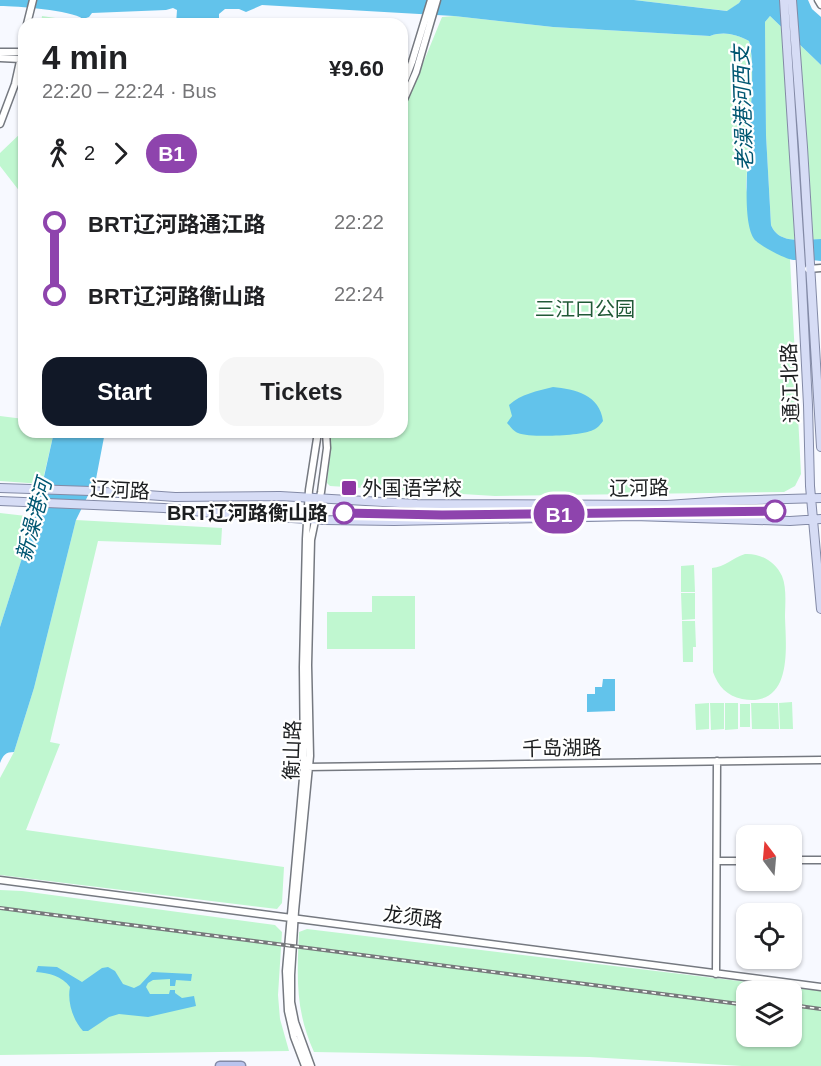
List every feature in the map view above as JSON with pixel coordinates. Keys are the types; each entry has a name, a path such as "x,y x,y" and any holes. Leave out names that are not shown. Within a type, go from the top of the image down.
{"highway":[{"path":"220,1066 241,1066"}],"main road":[{"path":"784,0 806,267"},
{"path":"792,0 803,230"},
{"name":"通江北路","path":"806,267 821,447"},
{"name":"通江北路","path":"806,267 811,499 817,519 821,609"},
{"name":"辽河路","path":"0,488 175,497 280,496 417,504 668,506 724,501 821,498"},
{"name":"辽河路","path":"0,501 87,504 311,519 394,521 644,516 727,520 817,519"}],"street":[{"path":"28,18 33,0"},
{"path":"408,90 416,72 431,0"},
{"path":"408,72 437,0"},
{"path":"818,0 821,5"},
{"path":"0,52 18,55"},
{"path":"0,58 18,56"},
{"path":"0,124 18,72"},
{"path":"806,267 821,268"},
{"name":"衡山路","path":"305,1066 294,1037 288,1011 286,971 307,767 303,667 311,519 309,498 317,438"},
{"name":"衡山路","path":"311,519 321,492 326,438"},
{"name":"千岛湖路","path":"307,767 821,760"},
{"path":"716,974 717,761"},
{"path":"802,860 821,860"},
{"path":"717,861 736,861"},
{"name":"龙须路","path":"0,880 821,987"},
{"name":"衡山路","path":"292,918 291,1002 295,1022 311,1066"}],"green space":[{"path":"634,0 741,0 728,11"},
{"name":"三江口公园","path":"454,16 553,27 710,36 725,34 749,41 753,70 746,187 756,241 790,259 801,474 795,486 784,492 495,496 330,486 327,483 330,438 408,438 408,99 442,17"},
{"path":"770,16 821,65 821,239 792,240 780,236 771,225 766,135 765,22"},
{"path":"18,136 18,189 0,166 0,153"},
{"path":"0,416 18,418 18,438 53,438 42,484 0,481"},
{"path":"0,513 35,517 0,627"},
{"path":"76,520 222,528 221,545 98,541 50,742 60,744 26,830 284,867 282,903 277,909 0,875 0,778 14,752 34,688"},
{"path":"745,554 761,557 771,562 782,576 785,591 786,645 783,673 778,685 770,694 759,699 742,699 728,693 720,686 713,672 712,568"},
{"path":"694,565 695,592 681,592 681,566"},
{"path":"681,593 695,593 695,619 682,620"},
{"path":"372,596 415,596 415,649 327,649 327,612 372,612"},
{"path":"682,621 695,621 696,647 693,647 693,662 683,662"},
{"path":"792,702 793,729 780,729 779,703"},
{"path":"709,703 709,729 696,730 695,704"},
{"path":"710,703 724,703 724,729 711,730"},
{"path":"725,703 738,703 738,729 725,730"},
{"path":"751,703 778,703 779,729 752,729"},
{"path":"740,704 750,704 750,727 740,727"},
{"path":"0,890 275,925 282,932 278,995 280,1019 289,1051 0,1055"},
{"path":"307,929 738,981 736,981 736,1047 802,1047 802,989 821,991 821,1066 742,1066 589,1057 314,1052 303,1022 298,979 299,932"}],"water":[{"path":"0,0 634,0 727,11 741,0 808,0 812,9 821,17 821,65 770,16 765,22 766,135 771,225 780,236 792,240 821,239 821,261 793,260 782,256 756,241 750,228 747,179 752,61 749,41 734,35 710,36 553,27 454,16 262,5 246,12 239,9 225,9 219,14 219,18 176,18 177,10 173,8 92,13 89,17 81,18 56,11 0,6"},
{"path":"553,387 578,392 592,399 601,412 603,421 593,430 567,435 524,435 513,430 507,423 512,416 509,405 524,396"},
{"path":"53,438 104,438 96,479 76,520 34,688 14,752 5,754 0,763 0,627 35,517"},
{"path":"603,679 615,679 615,711 587,712 587,694 595,694 595,687 602,687"},
{"path":"38,966 57,967 82,982 102,968 108,967 115,971 123,984 134,988 152,972 192,974 191,981 176,980 175,986 170,986 170,979 153,980 146,987 150,994 169,994 170,990 175,990 175,993 182,998 194,996 196,1006 148,1017 119,1014 109,1017 88,1031 83,1031 72,1011 69,999 70,987 55,976 36,972"}],"railway":[{"path":"0,908 736,1004"},
{"path":"802,1006 821,1009"}],"bus line":[{"name":"B1","path":"344,513 442,515 775,511"}],"place":[{"name":"外国语学校","path":"349,488"},
{"name":"BRT辽河路衡山路","path":"344,513"}],"water label":[{"name":"老澡港河西支","path":"743,108"},
{"name":"新澡港河","path":"34,520"}]}
